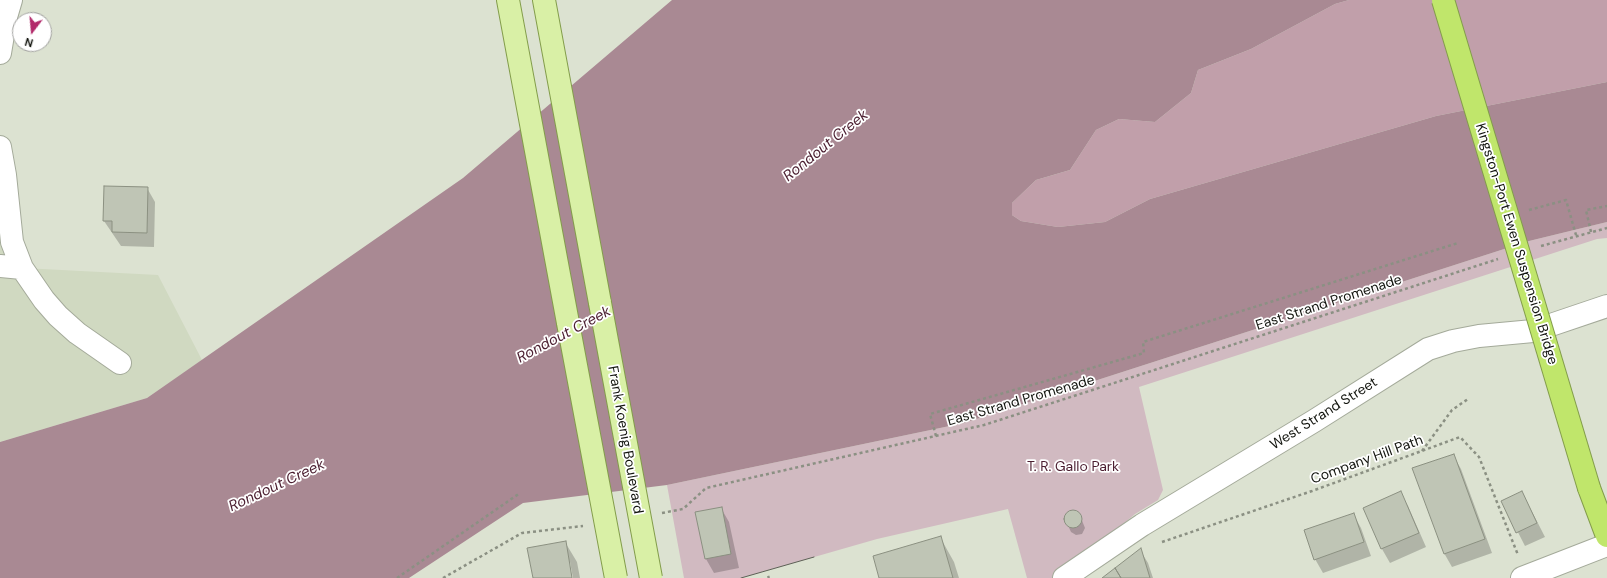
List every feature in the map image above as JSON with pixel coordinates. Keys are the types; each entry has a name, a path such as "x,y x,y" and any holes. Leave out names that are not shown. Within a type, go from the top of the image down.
{"highway":[{"name":"Kingston-Port Ewen Suspension Bridge","path":"1443,0 1589,488 1607,536"}],"main road":[{"path":"508,0 616,578"},
{"name":"Frank Koenig Boulevard","path":"544,0 651,578"}],"street":[{"path":"0,53 6,17 11,0"},
{"path":"0,147 5,175 12,242 22,268 44,300 58,316 77,333 120,363"},
{"path":"0,266 22,268"},
{"name":"West Strand Street","path":"1064,578 1142,524 1195,493 1428,349 1453,340 1533,331 1607,306"},
{"path":"1524,577 1607,545"}],"path":[{"path":"1522,212 1566,200 1576,235"},
{"path":"1591,232 1586,210 1607,206"},
{"path":"1534,248 1576,235 1607,228"},
{"path":"936,436 930,414 1144,353 1143,342 1458,243"},
{"name":"East Strand Promenade","path":"660,513 683,509 706,488 984,425 1505,256"},
{"path":"1422,452 1452,410 1468,399"},
{"name":"Company Hill Path","path":"1142,524 1148,537 1156,544 1312,491 1460,437 1479,457 1524,577"},
{"path":"397,578 520,493"},
{"path":"443,578 522,533 560,530 590,525"}],"shaded area":[{"path":"1349,0 1607,0 1607,82 1436,116 1150,199 1105,222 1058,227 1021,221 1012,215 1012,203 1036,180 1070,170 1096,130 1119,119 1155,122 1191,93 1198,70 1251,49 1335,4"},
{"path":"0,147 23,268 158,275 202,360 147,398 0,442"}],"green space":[{"name":"T. R. Gallo Park","path":"1607,222 1607,238 1597,239 1139,387 1163,490 1158,500 1135,514 1059,578 1027,578 1008,509 877,539 741,578 684,578 667,485 964,423 1529,241"}],"water":[{"name":"Rondout Creek","path":"672,0 1349,0 1335,4 1251,49 1198,70 1191,93 1155,122 1119,119 1096,130 1070,170 1036,180 1012,203 1012,215 1021,221 1058,227 1105,222 1150,199 1436,116 1607,82 1607,222 1529,241 964,423 667,485 523,503 409,578 0,578 0,442 147,398 463,178"}],"building":[{"path":"104,186 148,187 147,233 112,232 112,221 103,221"},
{"path":"1454,454 1485,539 1444,554 1412,468"},
{"path":"1401,491 1419,533 1381,549 1363,508"},
{"path":"1522,491 1537,523 1516,533 1501,501"},
{"path":"722,507 731,554 705,559 695,512"},
{"path":"1073,510 1079,513 1082,519 1079,525 1073,528 1067,525 1064,519 1067,513"},
{"path":"1354,513 1364,542 1314,560 1304,530"},
{"path":"941,536 953,578 879,578 873,556"},
{"path":"566,541 572,578 533,578 527,548"},
{"path":"1141,548 1150,578 1121,578 1115,568"},
{"path":"1115,568 1121,578 1102,578"}],"tram line":[{"path":"741,578 814,557"}]}
